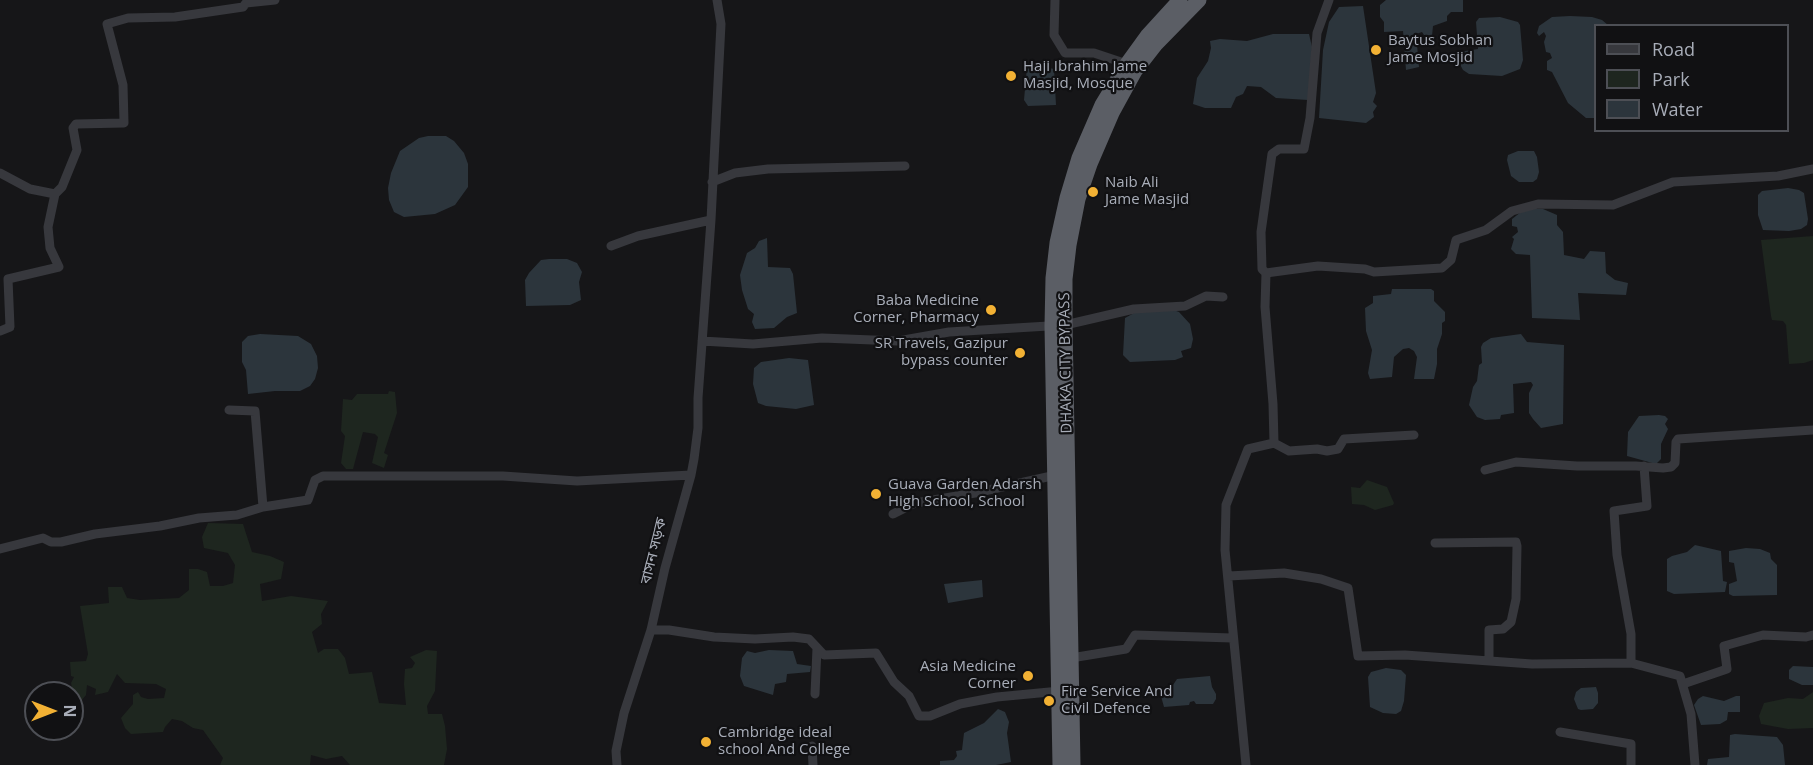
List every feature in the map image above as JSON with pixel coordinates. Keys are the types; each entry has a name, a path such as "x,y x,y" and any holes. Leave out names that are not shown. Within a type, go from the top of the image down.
{"highway":[{"path":"1060,765 1056,475 1059,326 1055,266 1067,198 1079,158 1102,105 1148,35 1180,0"},
{"name":"DHAKA CITY BYPASS","path":"1073,765 1059,326 1069,245 1078,199 1112,112 1135,71 1156,44 1199,0"}],"street":[{"path":"0,331 9,327 8,279 59,267 50,248 48,227 55,194 62,186 77,150 73,128 76,124 124,123 123,85 107,24 128,18 175,17 243,7 246,3 275,0"},
{"name":"বাসন সড়ক","path":"617,765 616,752 624,713 651,630 665,568 691,475 698,428 721,24 717,0"},
{"path":"1055,0 1054,35 1065,52 1094,54 1127,64"},
{"path":"1274,443 1265,307 1266,273 1262,269 1261,232 1272,154 1279,149 1304,149 1310,118 1317,33 1329,0"},
{"path":"712,182 735,173 768,169 905,166"},
{"path":"1266,273 1318,266 1365,269 1374,272 1442,268 1451,260 1456,240 1486,230 1512,211 1538,204 1613,205 1673,182 1778,176 1813,169"},
{"path":"0,173 30,189 55,194"},
{"path":"611,246 638,236 711,220"},
{"path":"702,341 753,344 822,338 898,341 949,332 1059,326 1134,309 1185,306 1206,296 1223,297"},
{"path":"229,410 255,411 263,507"},
{"path":"1485,470 1516,462 1663,468 1675,463 1678,439 1813,430"},
{"path":"1246,765 1225,550 1226,505 1248,449 1274,443 1289,451 1317,449 1327,451 1338,449 1344,439 1414,435"},
{"path":"1631,663 1631,634 1617,555 1614,511 1647,506 1644,466"},
{"path":"0,549 43,538 51,542 62,542 94,534 160,526 199,518 237,515 263,507 308,500 315,480 323,476 503,476 577,481 691,475"},
{"path":"893,514 915,503 956,497 1056,475"},
{"path":"1435,543 1516,542 1516,599 1511,622 1503,629 1489,630 1489,661"},
{"path":"1229,576 1284,573 1321,579 1348,588 1358,656 1405,655 1532,664 1631,663 1680,676 1691,714 1695,765"},
{"path":"651,630 669,630 714,637 755,639 793,637 809,639 824,655 876,653 894,681 909,696 919,716 930,716 960,704 988,699 1060,691"},
{"path":"1071,658 1126,649 1135,635 1232,638"},
{"path":"1683,684 1726,669 1724,646 1762,635 1806,638 1813,635"},
{"path":"815,694 817,648"},
{"path":"1560,732 1631,744 1631,765"},
{"path":"812,746 813,765"}],"green space":[{"path":"1813,236 1813,360 1789,364 1786,325 1783,321 1772,320 1771,316 1761,240"},
{"path":"389,391 395,392 397,413 384,453 388,455 384,468 372,463 378,437 375,434 363,432 353,469 346,469 341,463 345,436 341,431 343,399 352,400 357,394 388,394"},
{"path":"1367,480 1387,487 1393,505 1375,510 1364,505 1352,504 1351,487 1360,488"},
{"path":"208,523 243,524 252,552 284,562 281,579 260,584 262,601 291,596 328,601 321,614 322,624 312,632 318,653 324,649 338,649 345,658 349,674 372,672 379,703 406,705 405,669 412,668 415,663 410,657 426,650 437,651 435,691 427,706 428,714 442,714 447,749 444,765 350,765 342,756 326,759 311,755 310,765 220,765 223,758 203,730 193,728 182,721 172,719 163,732 131,734 125,728 121,718 133,704 133,695 138,692 141,697 148,699 164,698 166,689 156,684 125,683 117,674 108,692 95,695 96,689 87,685 84,697 84,681 72,681 74,677 71,676 70,662 86,661 88,654 80,606 109,603 108,587 122,587 127,598 140,600 179,598 189,590 189,569 207,572 210,586 233,583 235,565 228,553 204,548 202,537"},
{"path":"1813,692 1813,728 1788,729 1761,724 1759,716 1764,703 1788,698 1803,699"}],"water":[{"path":"1386,0 1463,0 1463,12 1451,12 1447,16 1447,21 1433,26 1432,36 1424,35 1422,32 1416,34 1419,67 1406,70 1403,31 1384,32 1380,5"},
{"path":"1363,6 1376,93 1373,102 1377,106 1373,112 1374,117 1366,123 1319,118 1323,50 1329,22 1339,7"},
{"path":"1500,17 1518,22 1520,25 1523,60 1520,69 1502,76 1469,74 1463,70 1455,55 1459,52 1478,49 1476,22 1479,18"},
{"path":"1552,17 1592,17 1607,24 1594,24 1594,118 1586,118 1568,103 1552,72 1547,70 1547,61 1552,58 1550,53 1546,52 1544,32 1539,36 1537,33 1539,26"},
{"path":"1273,34 1309,34 1312,47 1308,100 1276,98 1261,87 1247,86 1243,94 1236,97 1231,108 1205,108 1193,104 1197,78 1208,61 1210,41 1220,39 1247,41"},
{"path":"1034,65 1054,69 1056,105 1028,106 1024,100 1027,67"},
{"path":"446,136 454,141 464,153 468,164 468,187 455,205 435,214 404,217 394,212 389,200 388,188 391,173 400,151 419,138"},
{"path":"1518,151 1534,151 1537,157 1539,172 1537,179 1533,182 1519,182 1511,176 1508,155"},
{"path":"1788,188 1804,193 1807,225 1801,229 1789,231 1763,230 1758,215 1758,195 1762,191"},
{"path":"1543,209 1557,215 1557,225 1563,232 1564,255 1584,259 1590,251 1605,252 1606,273 1615,280 1628,283 1626,295 1578,293 1580,320 1532,318 1530,255 1516,254 1511,249 1514,239 1512,237 1518,232 1517,227 1512,226 1512,219 1521,212"},
{"path":"767,238 768,267 790,268 793,274 797,313 787,317 774,328 755,329 752,322 754,314 748,309 740,275 747,253 755,248 759,241"},
{"path":"567,259 577,263 582,272 579,282 581,300 570,305 526,306 525,280 541,260"},
{"path":"1392,289 1431,289 1434,291 1434,301 1445,312 1445,321 1442,323 1442,334 1437,349 1434,379 1414,379 1417,357 1409,348 1403,349 1394,357 1392,377 1370,379 1368,373 1372,350 1366,331 1365,308 1373,303 1373,296 1391,294"},
{"path":"1171,309 1179,312 1190,324 1193,339 1191,348 1181,351 1183,357 1175,360 1130,362 1123,355 1125,318 1136,312"},
{"path":"260,334 298,336 311,344 317,356 318,368 310,386 300,391 248,394 246,370 242,362 242,342 248,336"},
{"path":"1521,334 1527,342 1564,345 1563,424 1541,428 1533,419 1529,413 1529,393 1533,385 1531,382 1513,384 1514,413 1501,415 1500,419 1485,420 1477,417 1469,405 1473,387 1477,381 1479,365 1482,363 1483,343 1491,338"},
{"path":"789,358 808,360 814,405 796,409 758,403 753,384 754,368 761,362"},
{"path":"1659,415 1668,419 1665,424 1668,429 1661,444 1661,459 1656,464 1627,456 1628,432 1639,416"},
{"path":"1695,545 1721,551 1723,581 1727,582 1725,592 1674,594 1667,591 1667,559 1687,552"},
{"path":"1746,548 1760,549 1770,553 1771,559 1777,565 1777,595 1733,596 1729,594 1729,584 1737,581 1734,563 1729,562 1729,551"},
{"path":"982,580 983,597 948,603 944,584"},
{"path":"769,650 793,651 797,664 811,666 810,672 787,674 786,682 775,684 773,695 744,686 740,676 742,658 747,651 755,653"},
{"path":"1793,666 1813,667 1813,685 1802,685 1789,679 1789,670"},
{"path":"1386,668 1401,670 1406,675 1404,701 1401,711 1396,714 1383,713 1370,707 1368,677 1371,672"},
{"path":"1210,676 1216,694 1213,704 1196,704 1194,701 1189,705 1164,707 1159,689 1171,688 1177,679"},
{"path":"1596,687 1598,703 1593,709 1578,709 1574,699 1576,692 1581,688"},
{"path":"1703,696 1724,701 1740,696 1740,712 1728,712 1727,720 1720,724 1701,725 1694,705"},
{"path":"998,709 1005,712 1009,722 1007,733 1011,762 996,765 940,765 940,761 954,760 957,756 956,751 962,750 964,733 984,723"},
{"path":"1730,735 1777,737 1783,745 1785,765 1707,765 1708,759 1729,757"}],"place":[{"name":"Baytus Sobhan Jame Mosjid","path":"1376,50"},
{"name":"Haji Ibrahim Jame Masjid, Mosque","path":"1011,76"},
{"name":"Naib Ali Jame Masjid","path":"1093,192"},
{"name":"Baba Medicine Corner, Pharmacy","path":"991,310"},
{"name":"SR Travels, Gazipur bypass counter","path":"1020,353"},
{"name":"Guava Garden Adarsh High School, School","path":"876,494"},
{"name":"Asia Medicine Corner","path":"1028,676"},
{"name":"Fire Service And Civil Defence","path":"1049,701"},
{"name":"Cambridge ideal school And College","path":"706,742"}]}
